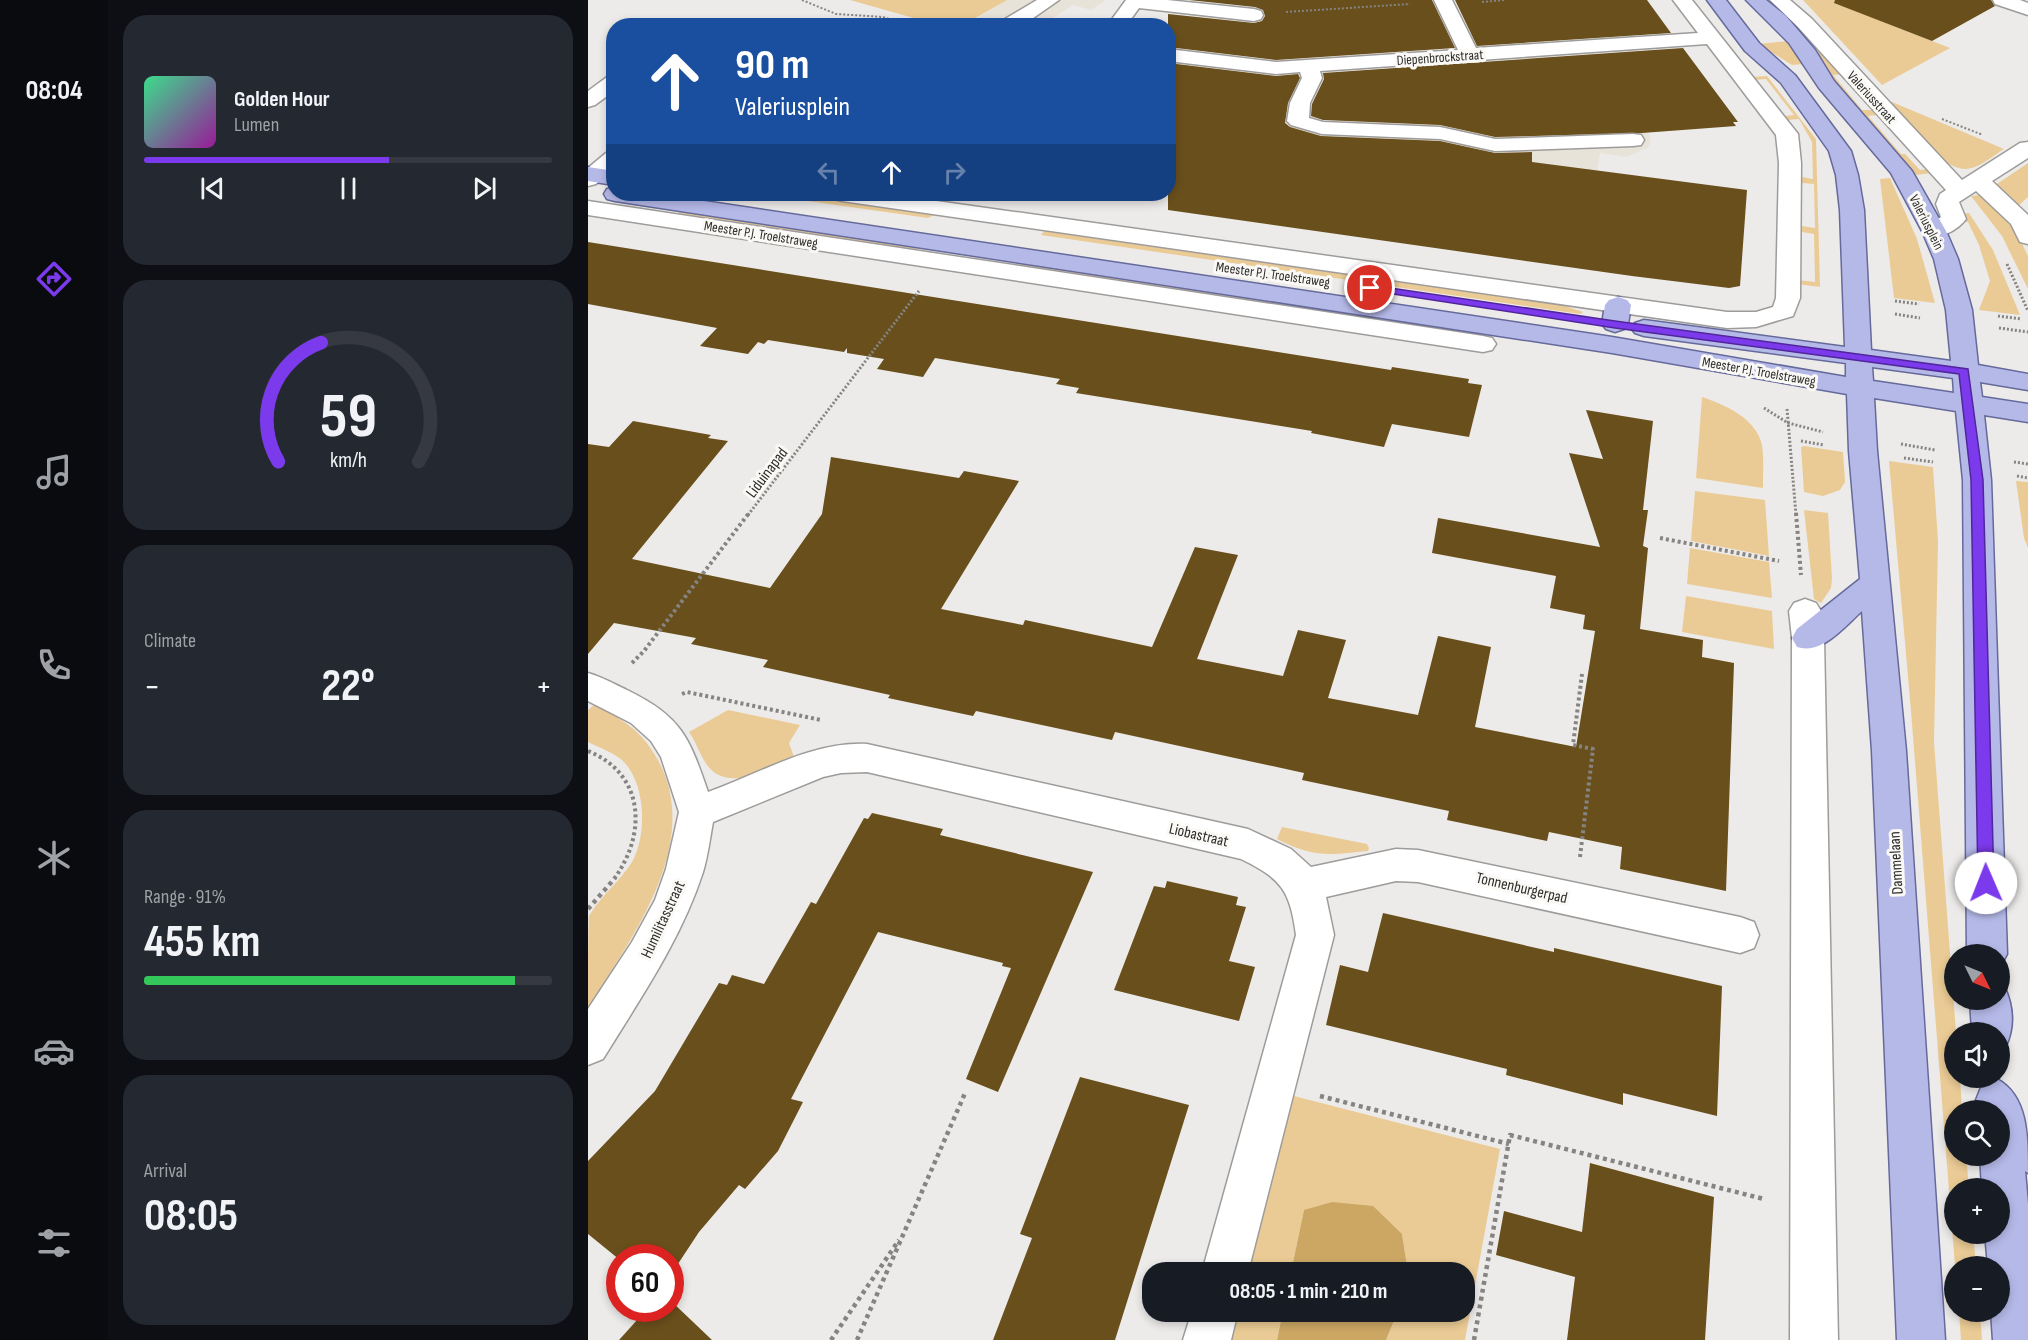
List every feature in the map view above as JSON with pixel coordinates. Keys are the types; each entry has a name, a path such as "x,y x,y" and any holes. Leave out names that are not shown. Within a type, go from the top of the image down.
{"main road":[{"path":"1717,1 1751,22 1767,21 1771,5"},
{"path":"1717,1 1752,47 1788,79 1843,154 1848,173 1852,210 1860,372"},
{"name":"Valeriusstraat","path":"1771,5 1808,54 1826,84 1861,124"},
{"name":"Valeriusplein","path":"1861,124 1901,171 1934,231 1946,259 1960,323 1969,404"},
{"name":"Meester P.J. Troelstraweg","path":"682,201 956,233"},
{"name":"Meester P.J. Troelstraweg","path":"765,201 1514,330 1860,372"},
{"name":"Meester P.J. Troelstraweg","path":"1616,315 1860,372"},
{"path":"1483,344 1514,330"},
{"path":"1860,372 1964,371 2028,382"},
{"path":"1860,372 1969,404 2028,413"},
{"name":"Dammelaan","path":"1860,372 1863,438 1889,763 1921,1340"},
{"path":"1969,404 1976,456 1987,944"},
{"path":"1807,624 1876,583"},
{"path":"2010,1124 2028,1150"},
{"path":"2002,1166 2017,1340"}],"street":[{"path":"1022,18 1050,0"},
{"path":"1682,0 1733,63 1766,61"},
{"path":"2002,0 2028,9"},
{"path":"1122,18 1134,1 1254,15"},
{"path":"1443,1 1470,55"},
{"name":"Valeriusstraat","path":"1771,5 1805,23 1969,186 2022,221 2028,237"},
{"name":"Diepenbrockstraat","path":"1176,56 1276,68 1713,38"},
{"name":"Meester P.J. Troelstraweg","path":"588,208 956,233 1616,315 1740,321 1775,315 1784,311 1788,298 1790,143 1787,134 1733,63"},
{"path":"1308,66 1312,78 1300,104 1298,121 1322,128 1440,133 1495,145 1633,140"},
{"path":"1934,231 1954,219 1947,201 2028,148"},
{"name":"Meester P.J. Troelstraweg","path":"862,201 956,233 1483,344"},
{"path":"1807,624 1814,1340"},
{"path":"595,688 644,713 663,731 677,753 697,812"},
{"name":"Liobastraat","path":"697,812 770,784 813,764 850,756 1248,845 1275,858 1291,870 1303,886 1312,911 1315,935 1228,1262"},
{"name":"Humilitasstraat","path":"588,1045 646,955 672,905 685,869 697,812"},
{"name":"Tonnenburgerpad","path":"1303,886 1396,865 1418,866 1740,935"},
{"path":"1207,1340 1212,1322"}],"path":[{"path":"802,0 836,14 883,18"},
{"path":"1285,12 1443,1"},
{"name":"Liduinapad","path":"595,688 644,651 956,233"},
{"path":"1856,309 2028,332"},
{"path":"1807,624 1798,553 1788,423 1863,438 2028,464"},
{"path":"1899,457 1933,462"},
{"path":"2017,476 2028,478"},
{"path":"1660,538 1779,561"},
{"path":"1574,899 1593,749 1573,745 1582,674"},
{"path":"644,713 687,692 831,723 850,756"},
{"path":"588,751 617,767 627,782 636,824 633,844 626,860 588,909"},
{"path":"1276,1085 1509,1144"},
{"path":"857,1340 966,1091"},
{"path":"1474,1340 1510,1135 1814,1213"},
{"path":"831,1340 905,1232"}],"shaded area":[{"path":"850,0 1007,0 975,18 914,18"},
{"path":"1007,0 1106,0 1091,10 1073,5 1053,18 977,18"},
{"path":"1803,0 1919,0 1881,21 1950,48 1882,85"},
{"path":"1789,41 1805,64 1792,65 1758,44"},
{"path":"1824,51 1844,74 1833,75 1862,110 1872,110 1877,115 1868,116 1901,154 1905,154 1920,170 1930,169 1932,173 1916,175 1833,80 1817,52"},
{"path":"1767,76 1816,139 1820,287 1797,284 1798,280 1815,282 1814,234 1802,232 1802,226 1815,228 1814,184 1802,183 1802,177 1813,179 1812,142 1799,119 1788,120 1785,116 1794,115 1766,79 1753,80 1752,77"},
{"path":"1320,78 1309,99 1316,119 1327,123 1362,127 1446,121 1638,117 1651,138 1649,147 1627,157 1600,153 1597,171 1277,139 1299,91 1301,82 1294,79"},
{"path":"1892,102 2004,149 1971,168 1959,168 1940,162 1885,103"},
{"path":"2028,163 2028,197 2017,207 1994,186"},
{"path":"1890,178 1917,239 1935,303 1894,298 1880,179"},
{"path":"1981,195 2016,231 2028,256 2028,289 2002,236 1971,196"},
{"path":"808,201 841,201 934,215 928,218"},
{"path":"682,210 920,247 914,250 677,214"},
{"path":"1969,213 1993,250 2020,315 1979,310 1990,281 1979,245 1968,222 1965,222 1960,214"},
{"path":"1046,229 1562,305 1583,312 1580,314 1041,235"},
{"path":"1022,261 1477,332 1391,322 1020,266"},
{"path":"1702,397 1730,409 1753,427 1762,445 1763,488 1696,478"},
{"path":"1801,447 1843,452 1845,482 1840,490 1823,496 1804,492"},
{"path":"1889,461 1933,467 1938,541 1934,742 1949,944 1944,944 1944,1010 1954,1010 1955,1022 1944,1022 1944,1088 1961,1088 1961,1100 1944,1100 1944,1127"},
{"path":"2016,481 2028,482 2028,548 2024,538"},
{"path":"1695,491 1765,500 1769,556 1691,541"},
{"path":"1804,510 1828,513 1832,578 1831,588 1821,603 1814,599"},
{"path":"1690,548 1769,562 1772,598 1687,584"},
{"path":"1686,596 1772,611 1774,649 1682,632"},
{"path":"595,704 629,725 646,742 665,775 672,810 670,844 660,879 645,913 588,1008 589,916 632,862 637,851 642,825 640,797 631,772 616,756 588,742 588,710"},
{"path":"728,710 800,725 789,743 794,757 750,776 726,778 716,773 707,765 689,732"},
{"path":"1282,827 1367,844 1369,848 1368,851 1342,853 1312,852 1277,839"},
{"path":"1294,1096 1500,1149 1475,1285 1475,1262 1406,1262 1402,1234 1304,1210 1293,1262 1251,1262"},
{"path":"1947,1166 1967,1166 1968,1178 1948,1178"},
{"path":"1332,1202 1373,1206 1402,1234 1406,1262 1293,1262 1304,1210"},
{"path":"1953,1244 1974,1244 1975,1256 1954,1256"},
{"path":"1235,1322 1281,1322 1277,1340 1231,1340"},
{"path":"1281,1322 1393,1322 1386,1340 1277,1340"},
{"path":"1393,1322 1468,1322 1465,1340 1386,1340"},
{"path":"1960,1322 1981,1322 1982,1340 1961,1340"}],"building":[{"path":"1189,0 1432,0 1455,48 1276,60 1176,48 1176,18 1168,18 1168,14 1254,23 1262,21 1265,16 1263,10 1255,7"},
{"path":"1455,0 1647,0 1671,33 1477,46"},
{"path":"1835,0 1991,0 1995,6 1932,41 1834,3"},
{"path":"1683,48 1738,122 1733,122 1736,126 1642,133 1495,137 1440,125 1323,120 1311,116 1312,104 1324,79 1323,73"},
{"path":"1176,64 1276,76 1298,74 1300,78 1288,103 1285,123 1290,127 1321,136 1440,141 1495,153 1532,152 1532,162 1747,190 1740,286 1729,288 1168,210 1168,201 1176,201"},
{"path":"588,242 1391,370 1392,367 1469,379 1468,383 1482,385 1469,437 1392,424 1384,447 1311,433 1312,431 1076,393 1079,388 1056,384 1060,379 935,358 923,377 877,369 884,359 847,353 847,348 844,352 768,340 764,344 758,342 748,354 700,346 717,328 588,304"},
{"path":"1586,410 1653,421 1643,510 1648,510 1643,546 1648,548 1640,629 1703,640 1702,657 1734,663 1726,891 1620,869 1622,847 1549,832 1547,841 1447,820 1449,811 1302,780 1304,773 1115,732 1112,740 976,711 973,716 888,698 890,695 763,667 768,660 691,644 696,638 614,623 588,654 588,444 609,447 633,421 711,435 708,438 728,441 632,559 770,588 822,514 831,457 959,478 964,471 1019,481 941,609 1023,625 1025,620 1152,647 1195,547 1238,555 1197,659 1283,676 1298,630 1346,640 1328,698 1418,715 1438,636 1491,647 1475,727 1576,747 1595,631 1583,629 1585,615 1550,608 1556,576 1432,553 1438,518 1600,547 1569,453 1603,459"},
{"path":"872,813 943,829 940,835 1093,872 998,1092 966,1079 1011,968 1002,966 1003,963 878,932 791,1099 803,1102 778,1151 745,1189 739,1185 699,1232 684,1255 684,1244 606,1244 606,1249 588,1234 588,1161 655,1091 719,983 727,985 732,975 764,984 811,902 816,904 864,818 868,819"},
{"path":"1167,881 1238,897 1236,905 1246,907 1229,961 1255,967 1239,1021 1114,990 1154,886 1165,888"},
{"path":"1383,913 1554,952 1554,948 1722,986 1717,1116 1623,1093 1623,1105 1506,1075 1507,1069 1326,1025 1340,965 1368,972"},
{"path":"1080,1077 1189,1105 1115,1340 993,1340 1032,1238 1020,1234"},
{"path":"1590,1163 1714,1197 1705,1340 1567,1340 1575,1277 1496,1255 1504,1211 1582,1232"},
{"path":"684,1313 712,1340 619,1340 635,1322 684,1322"}],"route":[{"path":"1370,288 1964,371 1976,456 1986,883"}]}
